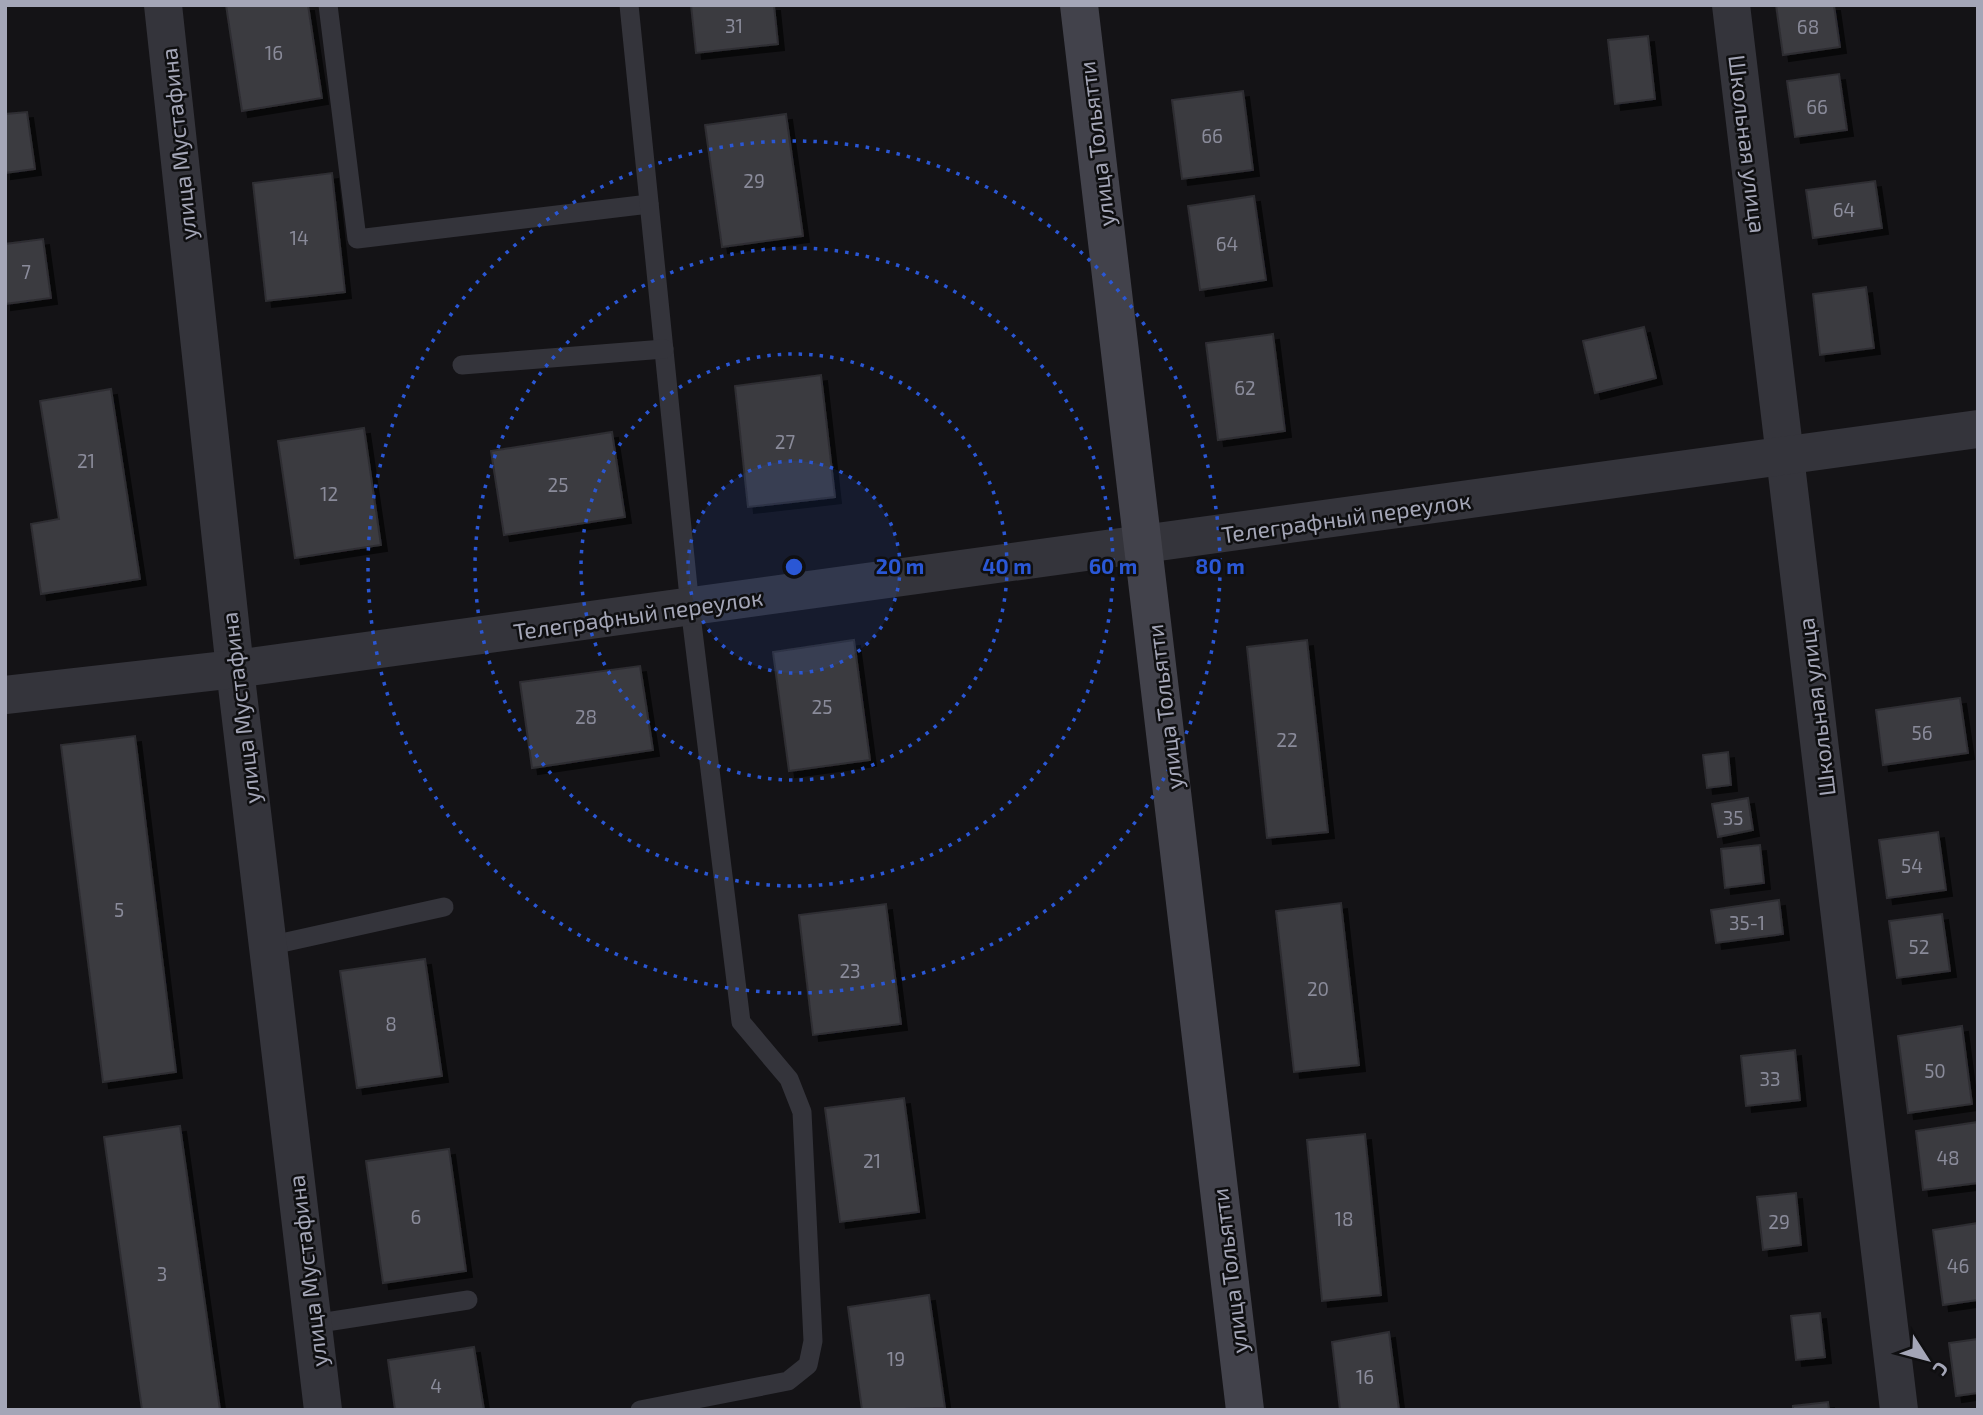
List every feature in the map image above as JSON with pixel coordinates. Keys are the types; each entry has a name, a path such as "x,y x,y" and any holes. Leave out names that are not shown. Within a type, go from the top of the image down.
{"street":[{"name":"улица Мустафина","path":"163,5 235,669 323,1410"},
{"name":"улица Тольятти","path":"1079,5 1145,545 1245,1410"},
{"name":"Школьная улица","path":"1731,5 1899,1410"},
{"name":"Телеграфный переулок","path":"5,695 235,669 1978,429"}],"lane":[{"path":"328,5 357,239 649,204"},
{"path":"629,5 690,607 741,1022 789,1079 802,1112 813,1341 808,1365 788,1381 640,1410"},
{"path":"462,365 664,349"},
{"path":"268,946 444,907"},
{"path":"313,1325 468,1300"}],"building":[{"path":"226,5 308,5 322,98 242,111"},
{"path":"691,5 774,5 778,44 696,53"},
{"path":"1776,5 1834,5 1840,47 1783,55"},
{"path":"1648,36 1655,99 1615,104 1608,40"},
{"path":"1839,74 1847,130 1795,137 1787,81"},
{"path":"1243,91 1253,170 1182,179 1172,100"},
{"path":"27,112 35,169 5,173 5,114"},
{"path":"786,114 803,236 722,247 705,125"},
{"path":"332,173 345,292 266,301 253,183"},
{"path":"1875,181 1882,228 1813,238 1806,190"},
{"path":"1254,196 1266,280 1200,290 1188,206"},
{"path":"43,239 51,298 5,304 5,244"},
{"path":"1866,287 1874,348 1820,355 1813,294"},
{"path":"1644,327 1656,378 1595,393 1583,341"},
{"path":"1273,334 1285,431 1218,440 1206,343"},
{"path":"821,375 835,497 748,507 735,386"},
{"path":"111,389 140,579 41,594 31,524 59,519 40,401"},
{"path":"364,428 381,545 295,558 278,441"},
{"path":"612,432 625,517 504,535 491,451"},
{"path":"854,640 870,760 789,771 773,652"},
{"path":"1307,640 1328,832 1267,838 1247,647"},
{"path":"640,666 653,750 532,768 520,682"},
{"path":"1960,698 1968,753 1883,765 1876,710"},
{"path":"135,736 176,1072 103,1082 61,745"},
{"path":"1728,752 1731,785 1707,788 1703,755"},
{"path":"1748,798 1753,830 1718,837 1712,804"},
{"path":"1938,832 1946,890 1887,898 1879,840"},
{"path":"1760,845 1764,883 1725,888 1721,849"},
{"path":"1779,900 1783,934 1716,943 1711,910"},
{"path":"1341,903 1359,1065 1294,1072 1276,911"},
{"path":"886,904 901,1024 813,1035 799,915"},
{"path":"1942,914 1950,971 1897,978 1889,921"},
{"path":"425,959 442,1076 357,1088 340,971"},
{"path":"1962,1026 1972,1104 1908,1113 1898,1036"},
{"path":"1795,1050 1800,1100 1746,1106 1741,1056"},
{"path":"904,1098 919,1212 840,1222 825,1108"},
{"path":"1978,1122 1978,1183 1923,1190 1916,1131"},
{"path":"180,1126 220,1410 142,1410 104,1137"},
{"path":"1365,1134 1381,1295 1322,1301 1307,1140"},
{"path":"449,1149 466,1271 383,1283 366,1161"},
{"path":"1796,1193 1801,1245 1763,1250 1757,1197"},
{"path":"1978,1223 1978,1300 1943,1305 1933,1230"},
{"path":"929,1295 945,1408 862,1410 848,1307"},
{"path":"1820,1313 1825,1357 1796,1360 1791,1316"},
{"path":"1389,1332 1399,1410 1340,1410 1332,1342"},
{"path":"1978,1339 1978,1393 1956,1396 1949,1343"},
{"path":"474,1347 484,1410 395,1410 388,1360"},
{"path":"1828,1402 1829,1410 1793,1410 1793,1406"}]}
